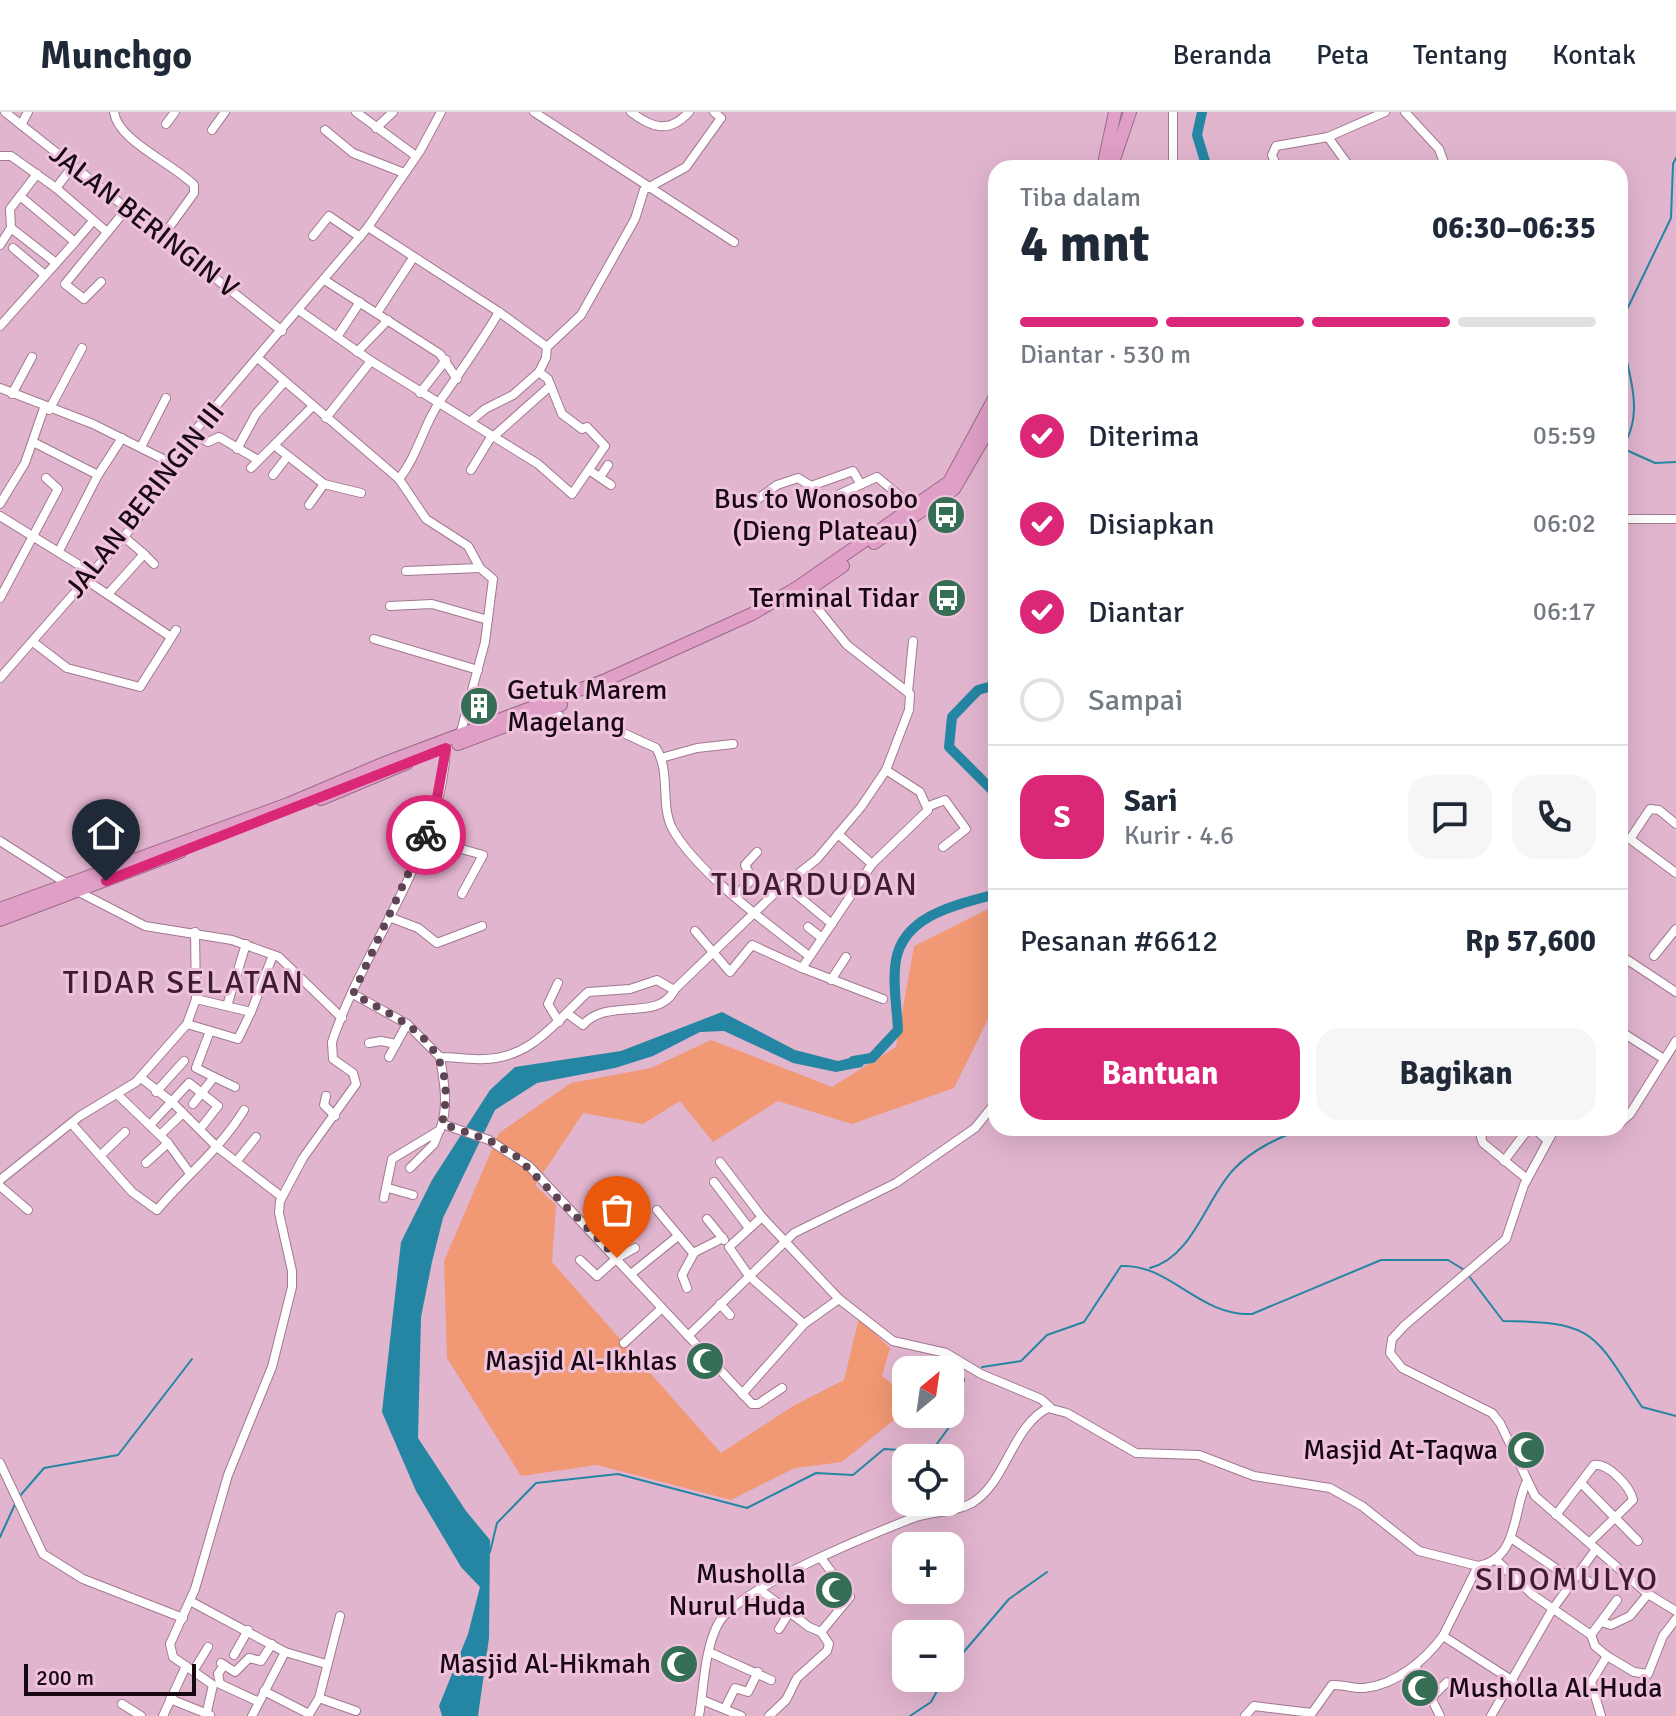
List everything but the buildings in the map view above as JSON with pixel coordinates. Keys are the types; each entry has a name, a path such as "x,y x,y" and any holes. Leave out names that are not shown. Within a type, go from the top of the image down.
{"highway":[{"path":"1104,160 1113,112"},
{"path":"1112,160 1123,112"},
{"path":"1113,160 1130,112"},
{"path":"0,920 74,888 620,674 752,614 787,595 913,507 947,489 988,411"},
{"path":"380,770 551,709 682,656 805,593 965,474 988,432"},
{"path":"0,909 74,888"}],"street":[{"name":"JALAN BERINGIN V","path":"5,112 282,331"},
{"path":"21,125 28,112"},
{"path":"114,112 123,134 166,160 194,185 194,193 163,236"},
{"path":"166,124 175,112"},
{"path":"212,130 225,112"},
{"path":"376,128 393,112"},
{"name":"JALAN BERINGIN III","path":"0,678 124,537 193,433 326,281 368,227 416,156 441,112"},
{"path":"534,112 734,242"},
{"path":"549,121 554,112"},
{"path":"631,112 647,124 662,128 676,125 689,112"},
{"path":"1173,112 1173,160"},
{"path":"1274,160 1272,155 1276,146 1328,137 1385,112"},
{"path":"1405,112 1439,149 1443,160"},
{"path":"357,113 416,156"},
{"path":"471,421 485,409 513,395 539,372 546,358 547,347 581,315 635,219 641,195 648,186 683,171 720,114"},
{"path":"325,130 353,153 404,173"},
{"path":"1328,137 1345,160"},
{"path":"0,156 9,155 37,174 107,232"},
{"path":"56,188 73,166"},
{"path":"0,245 11,228 9,212 37,174"},
{"path":"20,196 87,255"},
{"path":"101,282 84,299 65,285 128,207"},
{"path":"313,236 329,216 360,237"},
{"path":"0,326 93,221"},
{"path":"368,227 547,347"},
{"path":"11,228 56,263"},
{"path":"13,248 45,275"},
{"path":"377,313 413,258"},
{"path":"326,281 446,360 457,379"},
{"path":"337,337 360,302"},
{"path":"300,311 420,393 538,464 574,495 589,470 608,449 587,427 582,430 562,414 548,388 548,379 539,372"},
{"path":"399,479 414,458 439,402 499,312"},
{"path":"357,352 388,320"},
{"path":"0,504 22,468 46,409 82,348"},
{"path":"12,394 32,357"},
{"path":"259,359 399,479 426,519 468,546 480,568 494,580 478,670 460,735"},
{"path":"420,393 446,360"},
{"path":"326,418 371,361"},
{"path":"237,449 256,414 284,382"},
{"path":"0,388 122,438 173,464"},
{"path":"471,470 493,436 548,388"},
{"path":"141,447 166,398"},
{"path":"251,468 313,406"},
{"path":"193,433 209,443 217,436 258,460"},
{"path":"59,551 98,475 122,438"},
{"path":"33,442 98,475"},
{"path":"274,445 324,484 361,493"},
{"path":"273,475 287,457"},
{"path":"600,477 608,465"},
{"path":"589,470 611,485"},
{"path":"755,501 777,485 798,478 811,486 854,471 860,483"},
{"path":"0,598 59,487 46,478"},
{"path":"838,495 860,483 881,478 913,507"},
{"path":"309,505 324,484"},
{"path":"0,516 59,551 109,593 173,633 145,682 138,688 67,668 33,642"},
{"path":"1628,519 1676,519"},
{"path":"124,537 154,564"},
{"path":"109,593 144,554"},
{"path":"406,571 480,568"},
{"path":"568,1014 583,1025 596,1013 654,1006 674,991 785,885 817,859 886,770 912,697 847,645 805,593"},
{"path":"390,606 427,603 488,620"},
{"path":"374,639 478,670"},
{"path":"908,692 913,641"},
{"path":"551,709 571,724 610,726 654,747 661,758 671,826 701,864 809,956"},
{"path":"661,758 697,748 733,744"},
{"path":"170,1699 208,1716 213,1685 173,1657 169,1647 190,1601 228,1475 272,1367 292,1287 292,1267 279,1210 282,1197 310,1148 335,1116 356,1081 355,1074 331,1055 339,1016 353,994 416,861 435,809 446,748"},
{"path":"886,770 916,788 929,806"},
{"path":"802,968 872,864 916,824 929,806 945,800 966,829 943,847"},
{"path":"1676,824 1659,810 1650,809 1630,839 1676,873"},
{"path":"838,834 872,864"},
{"path":"0,841 74,888 145,926 195,932 246,944 282,959 339,1016"},
{"path":"416,861 441,867 457,848 483,855 462,894"},
{"path":"736,896 752,878 745,865 757,852"},
{"path":"785,885 832,924"},
{"path":"389,917 421,929 437,943 482,926"},
{"path":"808,927 822,938"},
{"path":"1654,956 1676,929"},
{"path":"695,931 731,973 753,945 802,968 883,999"},
{"path":"28,1210 0,1183 87,1111 118,1095 141,1078 187,1024 196,999 195,932"},
{"path":"227,1006 246,944"},
{"path":"187,1024 239,1039 273,955"},
{"path":"831,980 846,957"},
{"path":"1628,962 1676,992"},
{"path":"440,1057 486,1059 515,1055 559,1022 592,991 630,989 657,980 674,991"},
{"path":"558,983 548,1004 559,1022"},
{"path":"353,994 407,1024 440,1057 445,1086 441,1127 434,1144 410,1168"},
{"path":"196,999 251,1012"},
{"path":"389,1057 407,1024"},
{"path":"210,1031 206,1048 196,1067 235,1087"},
{"path":"1628,1036 1664,1059"},
{"path":"369,1043 383,1041 396,1044"},
{"path":"1628,1116 1676,1041"},
{"path":"156,1092 184,1061"},
{"path":"193,1104 214,1077"},
{"path":"141,1078 172,1102 217,1147 282,1197"},
{"path":"150,1125 189,1083 218,1107 200,1129"},
{"path":"118,1095 168,1143 189,1172"},
{"path":"326,1096 324,1105 335,1116"},
{"path":"72,1124 132,1192 157,1210 189,1172 217,1147 244,1110"},
{"path":"688,1336 799,1230 896,1183 975,1128 988,1112"},
{"path":"160,1135 183,1113"},
{"path":"384,1198 392,1158 441,1127 489,1140 529,1166 563,1206 587,1226 742,1394 756,1405 782,1388"},
{"path":"101,1155 125,1132"},
{"path":"1483,1136 1481,1140 1527,1179"},
{"path":"1504,1161 1524,1136"},
{"path":"1542,1136 1547,1140"},
{"path":"1550,1136 1527,1179 1510,1233 1475,1268 1395,1335 1390,1353 1402,1368 1496,1417 1526,1483 1556,1515 1648,1594 1676,1611"},
{"path":"236,1162 256,1137"},
{"path":"146,1163 168,1143"},
{"path":"720,1162 762,1217 839,1299 893,1341 946,1353 989,1378 1041,1399 1050,1407 1136,1453 1199,1455 1254,1476 1330,1488 1362,1506 1419,1551 1478,1566 1495,1559 1511,1538 1526,1483"},
{"path":"714,1182 749,1228"},
{"path":"388,1188 413,1195"},
{"path":"657,1210 694,1253"},
{"path":"729,1247 762,1217"},
{"path":"707,1219 749,1276 804,1324"},
{"path":"631,1274 678,1236"},
{"path":"687,1288 682,1275 694,1253 723,1238"},
{"path":"580,1260 597,1276 617,1258 635,1248"},
{"path":"742,1394 804,1324 839,1299"},
{"path":"720,1304 730,1315"},
{"path":"624,1343 661,1309"},
{"path":"699,1716 709,1652 721,1619 759,1589 821,1558 915,1517 972,1502 1034,1419 1050,1407"},
{"path":"0,1463 45,1556 83,1579 183,1618"},
{"path":"1491,1716 1592,1546 1615,1515 1631,1504 1633,1498 1607,1467 1594,1465 1556,1515"},
{"path":"1581,1483 1638,1541"},
{"path":"1511,1538 1592,1584"},
{"path":"821,1558 850,1597 821,1632"},
{"path":"1495,1559 1552,1610 1591,1635 1595,1646 1607,1656 1646,1675 1652,1671 1663,1636 1676,1619"},
{"path":"1245,1716 1254,1706 1312,1713 1332,1685 1368,1688 1392,1680 1415,1665 1443,1636 1478,1566"},
{"path":"759,1589 789,1613 821,1632 829,1644 827,1651 797,1678 785,1701 769,1716"},
{"path":"1601,1622 1611,1625 1630,1616 1648,1594"},
{"path":"1591,1635 1617,1600"},
{"path":"190,1601 285,1652 326,1664"},
{"path":"779,1629 789,1613"},
{"path":"264,1691 308,1715 319,1698 340,1616"},
{"path":"234,1655 248,1630"},
{"path":"1443,1636 1513,1681"},
{"path":"259,1702 220,1684 218,1674 222,1664 234,1672 249,1658 261,1661 272,1644"},
{"path":"163,1716 190,1668 208,1647"},
{"path":"252,1716 285,1652"},
{"path":"709,1652 771,1680"},
{"path":"1601,1716 1591,1682 1607,1656"},
{"path":"1415,1665 1440,1716"},
{"path":"725,1708 735,1688 748,1692 758,1672"},
{"path":"1431,1698 1447,1682 1461,1689"},
{"path":"319,1698 356,1711"},
{"path":"702,1700 741,1716"},
{"path":"122,1704 141,1716"}],"shaded area":[{"path":"988,909 988,1019 954,1088 852,1124 778,1101 713,1142 680,1101 643,1124 583,1113 535,1185 556,1205 552,1262 721,1453 793,1406 844,1380 859,1318 890,1348 882,1376 892,1384 892,1421 842,1462 795,1468 731,1500 597,1465 521,1476 447,1358 444,1261 499,1133 571,1083 651,1068 711,1040 832,1087 896,1047 914,946"}],"water":[{"path":"722,1012 795,1050 838,1061 870,1053 862,1067 836,1072 793,1063 724,1031 700,1032 653,1056 615,1068 537,1083 495,1110 443,1218 421,1317 418,1438 466,1511 490,1540 489,1638 478,1716 442,1716 439,1706 468,1634 480,1587 461,1567 416,1491 382,1412 401,1242 432,1180 490,1090 515,1067 621,1051"}],"waterway":[{"path":"1202,112 1197,135 1205,160"},
{"path":"1628,307 1671,218 1673,164 1676,158"},
{"path":"1628,366 1634,408 1628,437"},
{"path":"1628,451 1655,463 1676,462"},
{"path":"988,687 978,690 952,717 949,747 988,786"},
{"path":"853,1061 872,1058 898,1030 895,968 901,944 910,932 951,907 988,896"},
{"path":"1150,1268 1165,1262 1177,1252 1198,1225 1224,1181 1241,1162 1285,1136"},
{"path":"982,1367 1021,1361 1047,1335 1084,1322 1121,1266 1138,1267 1154,1273 1216,1307 1233,1313 1252,1314 1381,1260 1448,1260 1466,1271"},
{"path":"1469,1276 1503,1321 1557,1324 1575,1329 1601,1348 1642,1407 1676,1416"},
{"path":"19,1497 44,1468 118,1455 192,1359"},
{"path":"490,1552 497,1523 536,1483 618,1474 747,1508 816,1473 853,1475 884,1449 931,1452 948,1428"},
{"path":"0,1537 16,1502"},
{"path":"964,1652 1009,1599 1047,1572"},
{"path":"910,1716 931,1702 936,1692"}],"way so far":[{"path":"426,835 401,896 353,994 407,1024 440,1057 445,1086 442,1124 489,1140 529,1166 563,1206 617,1258"}],"place":[{"name":"Bus to Wonosobo (Dieng Plateau)","path":"946,515"},
{"name":"Terminal Tidar","path":"947,598"},
{"name":"Getuk Marem Magelang","path":"479,706"},
{"name":"Masjid Al-Ikhlas","path":"705,1361"},
{"name":"Masjid At-Taqwa","path":"1526,1450"},
{"name":"Musholla Nurul Huda","path":"834,1590"},
{"name":"Masjid Al-Hikmah","path":"679,1664"},
{"name":"Musholla Al-Huda","path":"1420,1688"}],"district":[{"name":"TIDARDUDAN","path":"815,884"},
{"name":"TIDAR SELATAN","path":"184,982"},
{"name":"SIDOMULYO","path":"1567,1579"}],"route":[{"path":"106,881 446,748 435,809 426,835"}]}
